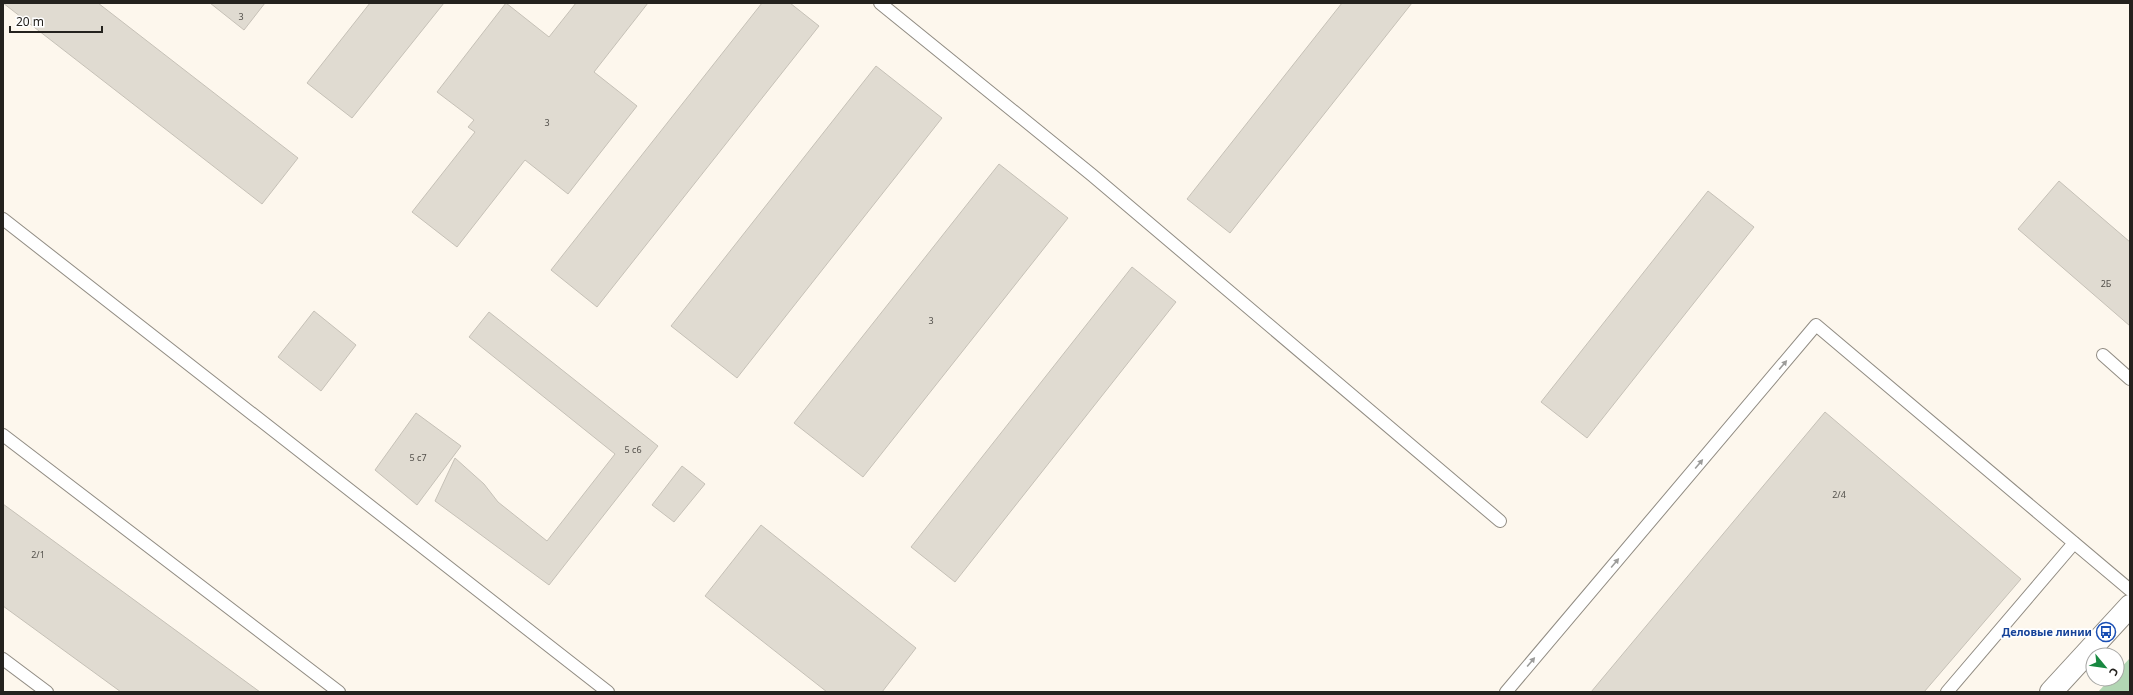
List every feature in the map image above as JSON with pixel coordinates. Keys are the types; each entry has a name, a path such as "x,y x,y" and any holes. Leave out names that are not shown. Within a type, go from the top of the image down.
{"street":[{"path":"2051,692 2130,606"}],"lane":[{"path":"880,3 1092,175 1500,521"},
{"path":"3,219 608,692"},
{"path":"1506,692 1816,325 2130,590"},
{"path":"2103,354 2130,379"},
{"path":"3,435 339,692"},
{"path":"1947,692 2074,543"},
{"path":"3,659 47,692"}],"green space":[{"path":"2130,658 2130,692 2098,692 2103,687 2125,687 2125,663"}],"building":[{"path":"3,3 98,3 298,158 262,204"},
{"path":"210,3 265,3 244,30"},
{"path":"370,3 444,3 352,118 307,83"},
{"path":"506,3 549,37 576,3 648,3 594,72 637,106 568,194 525,160 457,247 412,212 475,132 468,127 474,120 437,92"},
{"path":"762,3 790,3 819,26 597,307 551,270"},
{"path":"1342,3 1412,3 1230,233 1187,199"},
{"path":"876,66 942,118 737,378 671,326"},
{"path":"999,164 1068,218 863,477 794,423"},
{"path":"2059,181 2130,242 2130,326 2018,229"},
{"path":"1708,191 1754,227 1587,438 1541,402"},
{"path":"1132,267 1176,302 955,582 911,547"},
{"path":"314,311 356,345 321,391 278,357"},
{"path":"489,312 658,446 549,585 435,501 455,458 484,484 498,502 547,541 615,454 469,337"},
{"path":"1825,412 2021,579 1924,692 1591,692"},
{"path":"416,413 461,446 417,505 375,470"},
{"path":"682,466 705,484 674,522 652,505"},
{"path":"3,504 260,692 121,692 3,606"},
{"path":"761,525 916,648 882,692 827,692 705,596"}],"place":[{"name":"Деловые линии","path":"2106,632"}]}
